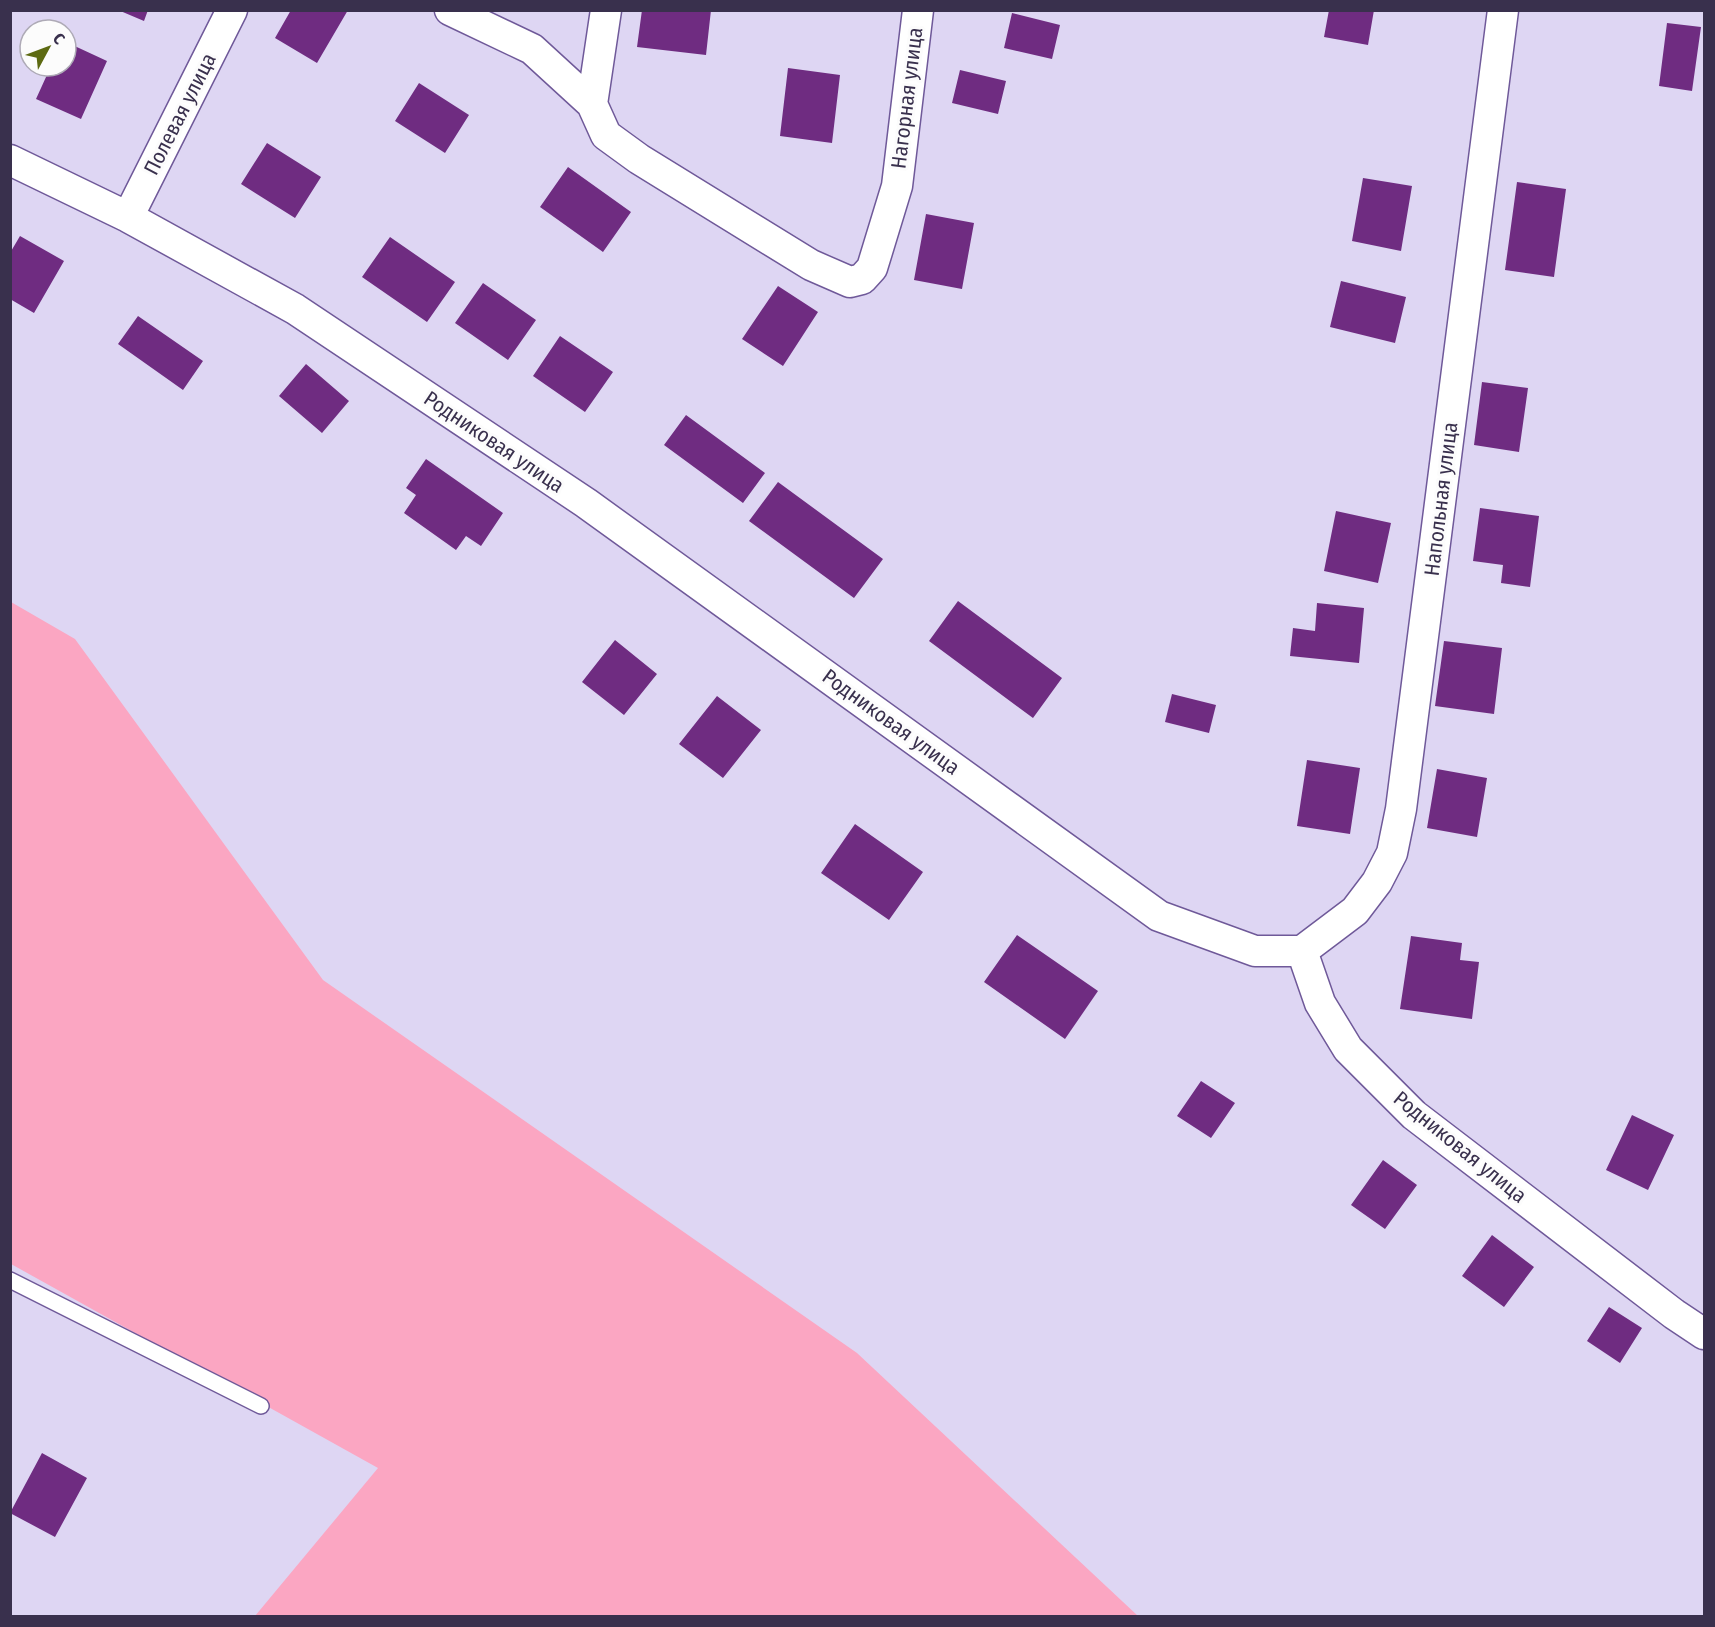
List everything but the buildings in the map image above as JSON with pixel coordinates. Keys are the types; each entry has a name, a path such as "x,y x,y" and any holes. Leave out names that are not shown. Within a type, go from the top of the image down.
{"street":[{"name":"Полевая улица","path":"129,217 232,10"},
{"path":"450,10 532,49 592,104"},
{"path":"592,104 606,10"},
{"name":"Нагорная улица","path":"592,104 606,135 639,159 811,265 850,282 862,279 872,268 897,186 918,10"},
{"name":"Напольная улица","path":"1302,951 1355,911 1377,882 1392,854 1401,809 1503,10"},
{"name":"Родниковая улица","path":"10,160 129,217 295,309 586,503 1160,916 1255,951 1302,951 1320,1003 1348,1049 1414,1115 1674,1314 1704,1334"}],"lane":[{"path":"10,1280 261,1406"}],"shaded area":[{"path":"11,602 75,639 323,980 857,1353 1138,1616 255,1616 378,1468 11,1264"}]}
